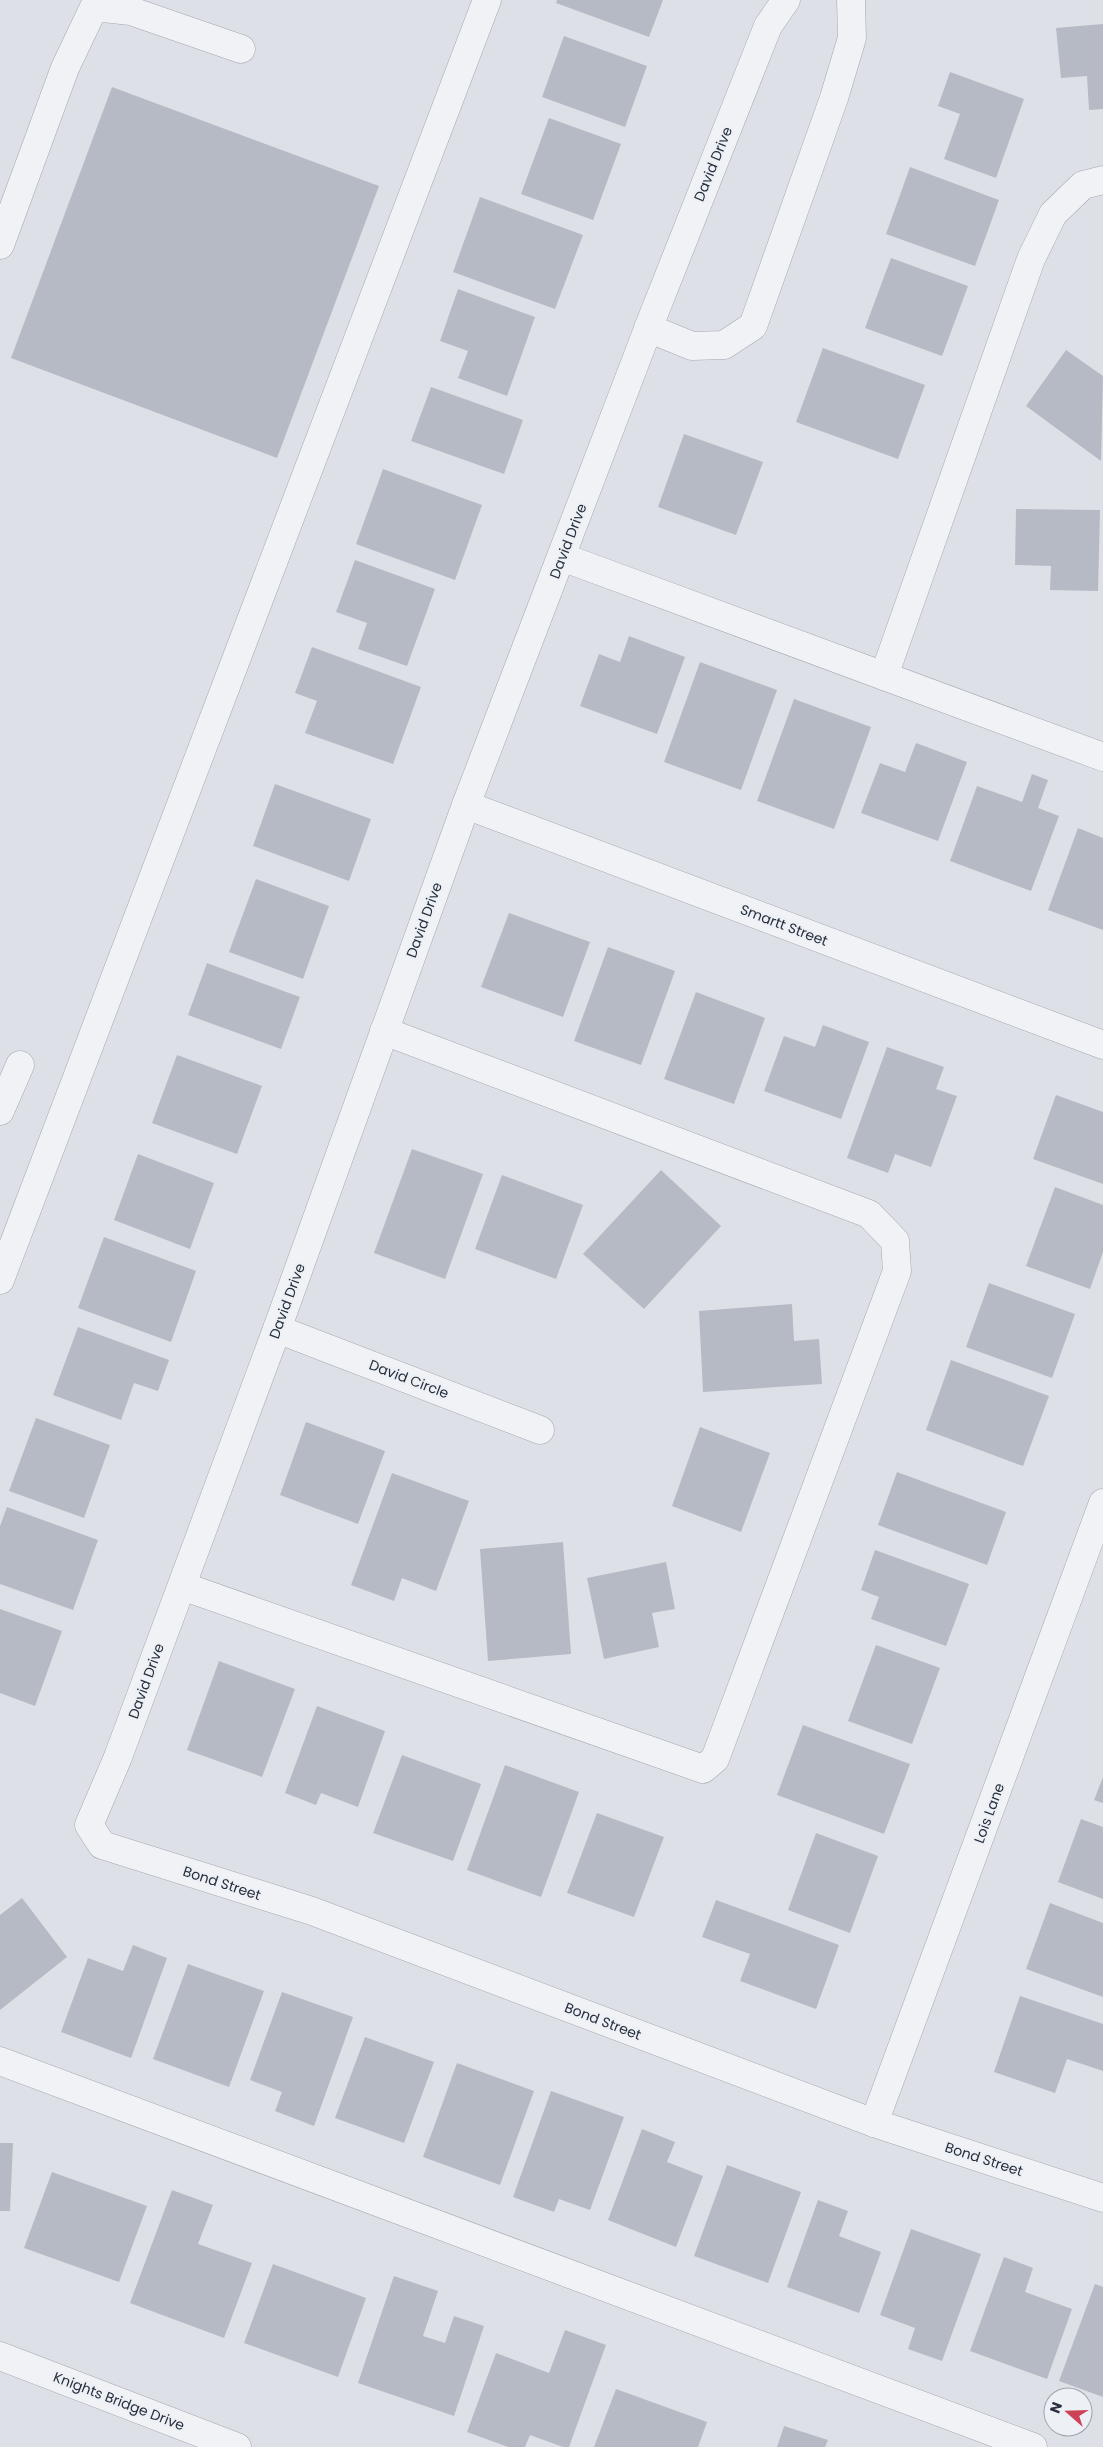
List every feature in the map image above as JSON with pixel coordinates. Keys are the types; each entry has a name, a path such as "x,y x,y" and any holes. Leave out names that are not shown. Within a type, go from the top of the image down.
{"street":[{"path":"0,1280 487,0"},
{"name":"David Drive","path":"102,1845 89,1825 118,1756 182,1586 466,806 648,328 768,26 786,0"},
{"path":"648,328 692,346 724,345 753,326 831,107 852,38 851,0"},
{"path":"0,245 65,68 94,7 131,11 241,50"},
{"path":"884,676 1031,258 1053,214 1083,185 1103,180"},
{"path":"562,557 1103,757"},
{"name":"Smartt Street","path":"466,806 1103,1044"},
{"path":"182,1586 703,1769 715,1759 898,1270 895,1241 869,1214 384,1031"},
{"path":"0,1111 20,1065"},
{"name":"David Circle","path":"277,1329 540,1430"},
{"name":"Lois Lane","path":"874,2123 1103,1503"},
{"name":"Bond Street","path":"102,1845 312,1911 874,2123 1101,2190"},
{"path":"0,2061 1033,2447"},
{"name":"Knights Bridge Drive","path":"0,2356 238,2447"}],"building":[{"path":"557,0 663,0 649,37 556,3"},
{"path":"1103,24 1103,109 1089,110 1087,76 1061,78 1056,28"},
{"path":"564,36 647,66 625,127 542,97"},
{"path":"950,72 1024,99 996,178 944,159 960,114 938,106"},
{"path":"112,87 379,186 277,458 11,358"},
{"path":"549,118 621,144 593,220 521,194"},
{"path":"910,167 999,200 975,266 886,234"},
{"path":"480,197 583,235 555,309 453,272"},
{"path":"891,258 968,286 942,356 865,328"},
{"path":"458,289 535,317 507,396 458,378 468,351 440,341"},
{"path":"823,348 925,385 898,459 796,422"},
{"path":"1066,350 1103,376 1101,461 1026,406"},
{"path":"431,387 523,420 504,474 411,441"},
{"path":"684,434 763,462 736,535 658,507"},
{"path":"383,469 482,505 455,580 356,544"},
{"path":"1016,509 1100,510 1098,591 1050,590 1051,566 1015,565"},
{"path":"355,560 435,589 407,666 358,649 367,623 336,612"},
{"path":"629,636 685,657 657,734 580,706 599,654 620,662"},
{"path":"312,647 421,687 393,764 305,733 317,701 295,693"},
{"path":"700,662 777,690 741,790 664,762"},
{"path":"794,699 871,727 834,829 757,801"},
{"path":"916,743 967,762 938,841 861,813 880,763 905,772"},
{"path":"1032,774 1048,780 1038,808 1059,816 1031,891 950,861 977,786 1022,802"},
{"path":"275,784 371,819 349,881 253,846"},
{"path":"1078,828 1103,838 1103,930 1048,910"},
{"path":"256,879 329,906 303,979 229,952"},
{"path":"509,913 590,942 563,1017 481,987"},
{"path":"608,947 675,971 641,1065 574,1041"},
{"path":"207,963 300,997 281,1049 188,1015"},
{"path":"696,992 765,1018 734,1104 664,1079"},
{"path":"823,1025 869,1042 841,1119 764,1091 784,1036 815,1047"},
{"path":"887,1047 944,1067 936,1089 957,1096 931,1167 895,1154 888,1173 847,1158"},
{"path":"177,1055 262,1086 237,1154 152,1123"},
{"path":"1056,1095 1103,1112 1103,1184 1033,1159"},
{"path":"412,1149 483,1174 445,1279 374,1253"},
{"path":"138,1154 214,1183 190,1249 114,1220"},
{"path":"661,1170 721,1226 644,1309 583,1254"},
{"path":"502,1175 583,1205 556,1279 475,1249"},
{"path":"1055,1187 1103,1205 1103,1252 1090,1289 1026,1266"},
{"path":"104,1237 196,1271 171,1342 78,1308"},
{"path":"989,1283 1075,1314 1052,1378 966,1347"},
{"path":"792,1304 794,1341 819,1339 822,1384 703,1392 699,1311"},
{"path":"78,1327 169,1360 158,1391 134,1383 121,1420 53,1395"},
{"path":"951,1360 1049,1396 1023,1466 926,1430"},
{"path":"36,1418 110,1445 84,1518 9,1491"},
{"path":"306,1422 385,1451 358,1524 280,1495"},
{"path":"700,1427 770,1453 741,1532 672,1506"},
{"path":"897,1472 1006,1512 987,1565 878,1525"},
{"path":"392,1473 469,1501 436,1591 402,1578 394,1601 351,1585"},
{"path":"7,1507 98,1540 73,1610 0,1584 0,1526"},
{"path":"563,1542 571,1654 488,1661 480,1549"},
{"path":"875,1550 969,1584 946,1646 871,1619 879,1597 861,1590"},
{"path":"666,1562 675,1609 652,1613 659,1647 604,1659 587,1578"},
{"path":"0,1609 62,1631 35,1706 0,1693"},
{"path":"876,1645 940,1668 912,1744 848,1721"},
{"path":"219,1661 295,1689 262,1777 187,1750"},
{"path":"317,1706 385,1731 358,1807 321,1793 316,1805 285,1793"},
{"path":"803,1725 910,1764 884,1834 777,1795"},
{"path":"402,1755 481,1784 453,1861 373,1833"},
{"path":"505,1765 579,1792 541,1897 467,1870"},
{"path":"1103,1777 1103,1803 1094,1800"},
{"path":"597,1813 664,1837 634,1917 567,1893"},
{"path":"1081,1819 1103,1827 1103,1899 1058,1882"},
{"path":"816,1833 878,1856 850,1933 788,1910"},
{"path":"22,1898 67,1957 0,2010 0,1915"},
{"path":"716,1900 839,1945 816,2009 740,1981 750,1954 702,1937"},
{"path":"1050,1903 1103,1923 1103,1997 1026,1969"},
{"path":"133,1945 167,1958 131,2058 61,2032 88,1958 123,1971"},
{"path":"188,1964 264,1991 229,2087 153,2059"},
{"path":"282,1992 353,2017 314,2126 275,2111 282,2092 250,2080"},
{"path":"1020,1996 1103,2024 1103,2071 1067,2059 1055,2093 994,2072"},
{"path":"365,2037 434,2062 404,2143 335,2118"},
{"path":"457,2063 534,2091 500,2185 423,2157"},
{"path":"551,2091 624,2117 590,2210 559,2199 554,2212 513,2197"},
{"path":"642,2129 675,2142 667,2162 703,2176 676,2247 608,2220"},
{"path":"0,2143 13,2143 10,2211 0,2211"},
{"path":"727,2165 801,2192 768,2283 694,2256"},
{"path":"52,2172 147,2206 119,2282 24,2248"},
{"path":"172,2190 213,2205 198,2244 252,2263 224,2338 130,2303"},
{"path":"818,2200 848,2211 839,2236 881,2252 859,2313 787,2287"},
{"path":"911,2229 981,2254 942,2361 908,2349 915,2328 880,2315"},
{"path":"1004,2257 1033,2268 1025,2292 1072,2309 1047,2379 970,2351"},
{"path":"273,2264 366,2298 338,2377 244,2343"},
{"path":"394,2276 438,2291 423,2336 445,2343 454,2316 484,2326 454,2416 358,2383"},
{"path":"1095,2284 1103,2287 1103,2397 1093,2393 1093,2387 1076,2387 1059,2381"},
{"path":"565,2330 606,2345 569,2447 563,2447 530,2435 525,2447 508,2447 467,2432 496,2353 549,2373"},
{"path":"616,2389 707,2422 698,2447 594,2447"},
{"path":"784,2426 828,2440 825,2447 777,2447"}]}
